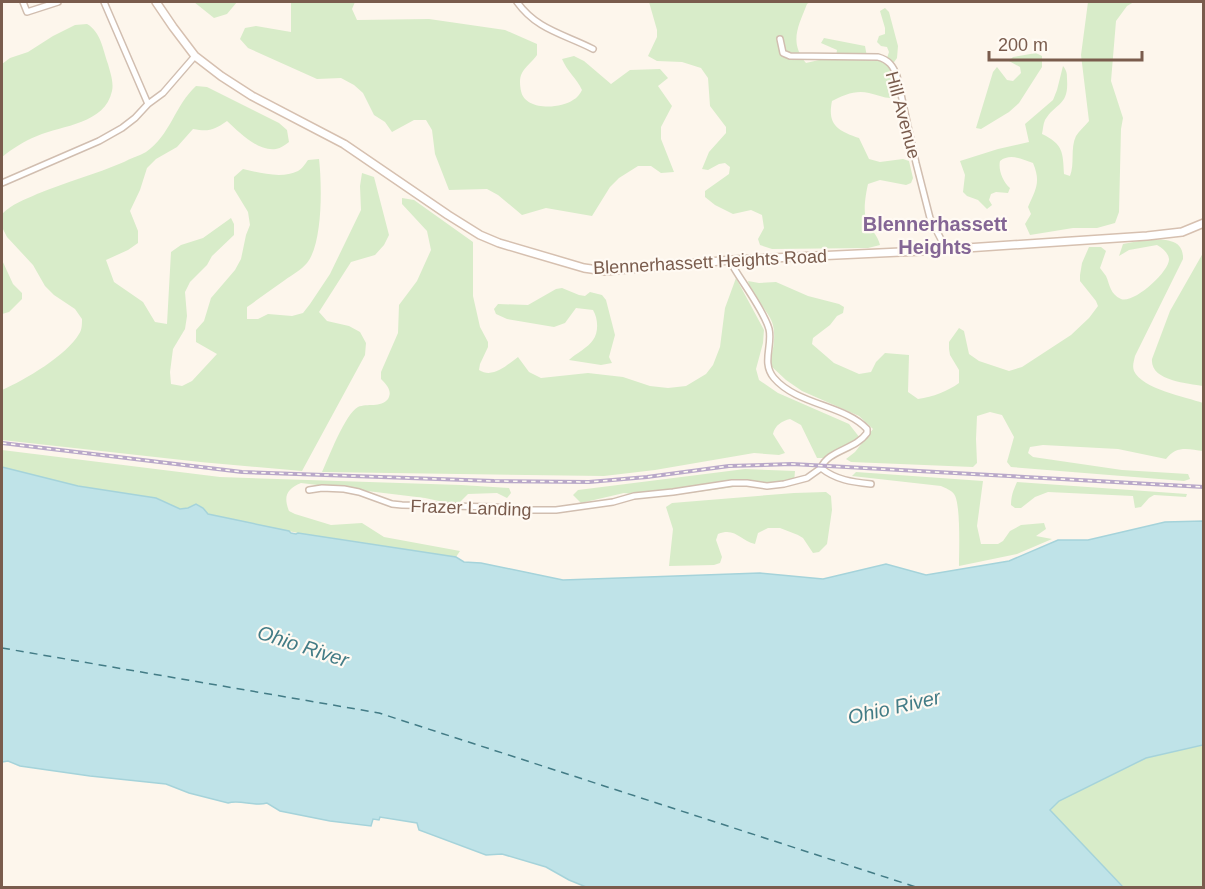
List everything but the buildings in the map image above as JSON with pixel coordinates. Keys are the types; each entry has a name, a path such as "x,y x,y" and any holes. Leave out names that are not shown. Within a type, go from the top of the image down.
{"street":[{"path":"23,2 27,12 58,2"},
{"path":"104,2 148,104"},
{"name":"Blennerhassett Heights Road","path":"156,2 195,56 252,96 344,144 448,215 480,234 499,243 596,271 732,260 946,249 1182,232 1203,223"},
{"path":"517,2 531,18 546,28 593,49"},
{"name":"Hill Avenue","path":"780,39 785,55 878,57 894,67 930,218 946,249"},
{"path":"2,183 99,141 122,128 163,93 195,56"},
{"name":"Frazer Landing","path":"309,490 344,489 402,505 556,510 613,502 634,496 732,483 767,486 807,478 821,468 822,464 835,453 857,443 867,433 867,429 856,420 788,390 772,377 767,361 769,330 734,268 732,260"},
{"path":"821,468 843,480 871,484"}],"green space":[{"path":"194,2 237,2 227,14 214,18"},
{"path":"291,2 355,2 352,9 357,20 429,19 505,30 537,44 537,55 523,71 520,82 524,97 536,105 552,106 567,103 578,96 582,90 562,59 574,56 584,61 611,84 630,70 660,69 668,78 658,86 672,106 661,127 661,139 674,172 661,173 651,166 638,166 619,178 610,187 592,216 546,208 522,215 487,189 449,190 435,154 432,130 426,120 414,120 392,132 385,122 374,115 363,93 354,85 341,78 317,79 248,48 240,39 245,28 256,26 291,32"},
{"path":"649,2 810,2 801,20 796,41 806,63 836,56 837,50 821,43 824,38 865,46 867,57 871,61 883,61 889,52 887,47 877,42 879,36 885,34 880,11 885,8 889,12 898,46 897,58 892,65 897,97 886,98 864,92 854,93 832,101 831,109 831,116 836,126 845,133 859,138 869,159 880,162 903,159 909,161 913,178 911,183 906,185 880,180 868,184 865,215 880,245 868,248 772,249 760,245 758,239 764,228 762,215 751,210 733,214 705,197 705,191 729,174 730,167 725,163 708,170 702,169 709,152 726,133 726,127 710,106 708,78 701,68 682,62 657,61 648,56 657,37"},
{"path":"1088,2 1134,2 1127,6 1116,21 1111,81 1123,118 1119,212 1115,223 1097,228 1073,228 1030,235 1025,224 1031,214 1028,207 1037,185 1033,163 1012,157 1000,161 1002,176 1010,188 1008,193 991,194 989,200 992,205 987,209 978,200 963,192 965,175 960,161 1029,142 1025,124 1053,100 1063,66 1067,74 1066,94 1045,120 1042,134 1058,145 1062,154 1064,174 1070,176 1074,141 1089,121 1081,55"},
{"path":"87,24 98,36 111,74 112,91 108,102 92,117 32,138 2,157 2,64 75,25"},
{"path":"1036,53 1042,56 1042,67 1019,103 981,129 976,128 993,72 997,67 1007,80 1013,81 1021,73 1020,67 1009,61 1013,57"},
{"path":"196,86 207,87 279,123 287,130 289,142 276,149 262,147 249,140 227,121 211,130 193,129 177,147 156,159 147,168 130,211 138,231 138,243 106,260 114,282 143,302 155,322 167,324 171,252 181,245 203,238 231,218 234,224 234,235 212,256 207,265 190,282 185,292 187,316 185,329 173,349 171,384 182,386 192,381 217,354 196,342 196,330 204,321 211,298 235,270 241,259 250,225 248,212 234,189 234,177 243,169 285,175 298,171 308,160 319,159 321,183 319,228 312,254 302,268 247,307 247,319 258,319 268,314 292,316 303,313 330,274 361,210 362,173 374,177 389,235 375,255 351,262 319,312 327,321 349,326 360,332 366,343 365,355 302,471 2,440 2,390 22,380 65,350 80,332 82,319 75,309 45,286 33,265 7,237 2,227 2,214 14,205 37,194 146,152 161,138 183,102"},
{"path":"402,198 414,200 473,242 473,296 480,327 488,342 479,370 495,372 518,357 529,372 541,378 588,373 623,377 650,386 668,388 686,386 706,374 713,365 720,347 725,308 736,278 764,330 756,369 759,380 778,393 849,424 860,438 824,458 817,458 801,425 790,419 779,424 773,434 785,453 779,455 754,453 604,476 322,472 353,411 358,407 385,402 390,393 381,379 381,372 398,333 399,305 417,281 431,250 427,231 402,204"},
{"path":"1149,239 1167,240 1177,244 1183,259 1135,356 1133,369 1146,383 1203,403 1203,451 1178,450 1166,459 1118,449 1043,445 1030,447 1028,453 1033,457 1122,470 1188,474 1190,479 1184,481 1011,467 1007,462 1014,437 1002,415 990,412 977,416 977,463 973,467 851,462 846,459 855,452 873,429 859,416 802,391 770,365 774,344 772,322 752,292 748,281 776,282 808,296 844,307 843,313 813,338 812,344 834,363 859,374 871,372 876,362 885,353 909,355 908,392 918,399 940,393 959,383 959,370 950,355 949,342 959,328 964,331 969,354 979,361 1009,371 1022,367 1071,335 1098,306 1080,281 1082,263 1089,247 1101,247 1106,251 1100,268 1117,297 1127,299 1142,292 1164,271 1169,259 1167,254 1157,245 1129,250 1119,256 1123,244"},
{"path":"1203,253 1203,386 1171,380 1163,376 1153,366 1152,359 1170,311"},
{"path":"2,260 13,284 22,293 22,299 9,312 2,314"},
{"path":"562,288 579,295 585,296 590,292 602,295 606,300 615,335 609,357 612,363 601,365 569,360 591,343 595,337 597,325 593,310 576,308 565,323 554,327 507,319 496,314 494,309 498,304 528,305"},
{"path":"2,450 220,477 461,485 509,488 511,493 507,498 497,493 468,494 460,502 448,503 425,498 301,483 292,488 286,497 289,511 295,514 331,525 362,523 384,537 460,551 456,557 298,533 208,514 203,508 180,509 156,498 78,486 2,467"},
{"path":"745,469 795,471 794,483 734,487 661,497 624,493 581,503 573,495 578,490"},
{"path":"856,472 983,481 977,526 981,544 998,544 1010,531 1021,525 1044,523 1046,529 1036,536 1052,539 1017,554 959,566 959,517 953,493 941,486 852,476"},
{"path":"1017,482 1187,494 1186,497 1154,495 1141,507 1135,508 1133,496 1048,492 1035,497 1021,508 1015,508 1011,502"},
{"path":"826,492 831,496 832,510 827,544 819,552 813,553 803,538 780,528 768,528 758,533 755,544 734,533 724,532 718,534 716,540 722,557 720,563 669,566 673,529 666,507 672,503"},
{"path":"1203,745 1203,887 1124,887 1050,811 1059,801 1146,758"}],"water":[{"name":"Ohio River","path":"2,467 78,486 156,498 180,509 196,504 208,514 291,533 456,557 464,562 481,563 563,580 760,573 823,579 886,564 926,575 1009,561 1058,540 1088,540 1165,522 1203,521 1203,745 1146,758 1059,801 1050,810 1124,888 586,887 546,867 502,854 486,855 419,830 417,823 380,817 379,820 373,819 371,826 330,821 280,811 267,803 228,803 189,793 166,784 90,776 20,766 8,761 2,762"}],"ferry route":[{"path":"2,648 379,713 919,888"}],"railway":[{"path":"2,443 242,472 589,482 729,466 792,464 1204,487"}],"district":[{"name":"Blennerhassett Heights","path":"935,236"}]}
